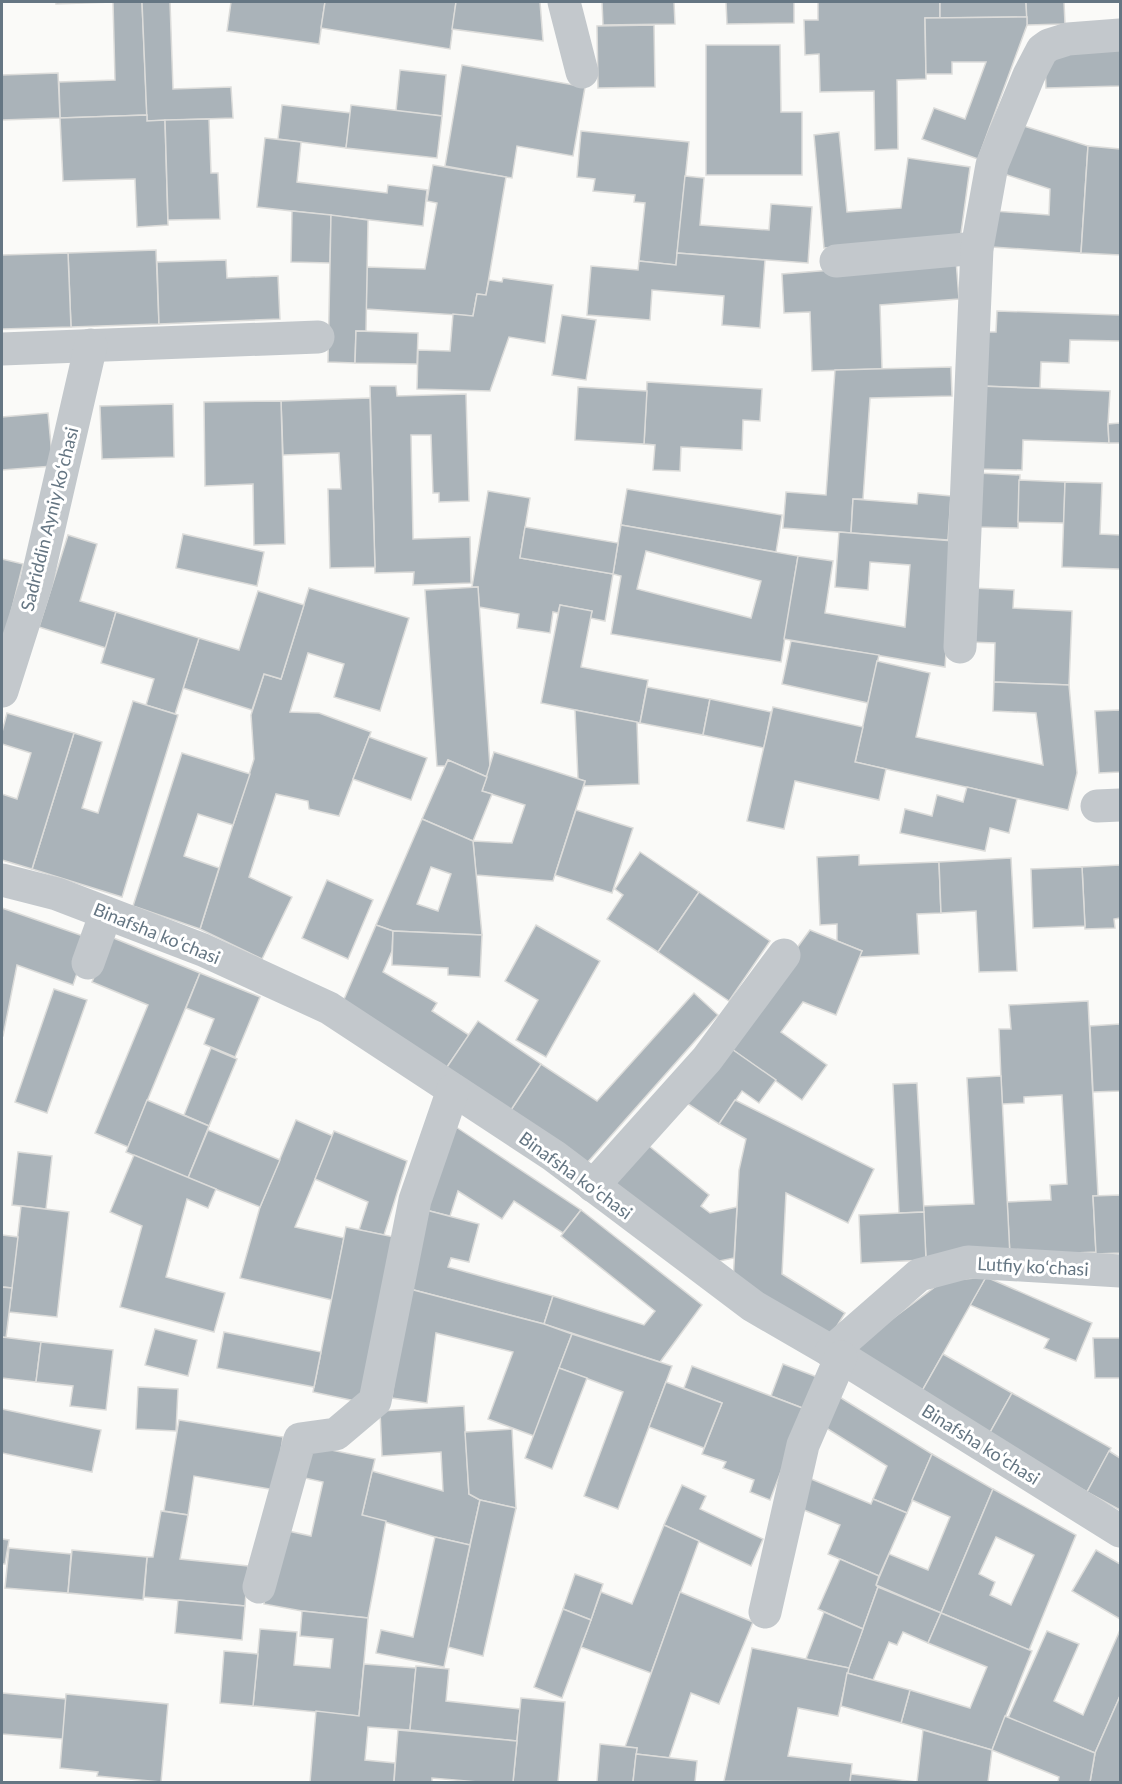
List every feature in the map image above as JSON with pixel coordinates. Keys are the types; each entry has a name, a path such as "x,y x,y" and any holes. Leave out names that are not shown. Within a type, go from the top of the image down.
{"street":[{"path":"564,2 582,72"},
{"path":"960,647 977,248 992,165 1029,75 1042,50 1049,45 1068,39 1120,35"},
{"path":"836,261 977,248"},
{"path":"2,349 318,337"},
{"name":"Sadriddin Ayniy koʻchasi","path":"2,691 36,584 91,345"},
{"name":"Binafsha koʻchasi","path":"2,880 57,894 203,950 329,1008 554,1156 753,1306 836,1354 1120,1531"},
{"path":"88,963 106,913"},
{"path":"593,1186 707,1059 784,955"},
{"path":"259,1587 300,1440 336,1434 375,1401 415,1200 453,1090"},
{"name":"Lutfiy koʻchasi","path":"836,1354 919,1275 968,1262 1120,1271"},
{"path":"765,1612 802,1445 836,1354"}],"building":[{"path":"56,2 113,2 56,4"},
{"path":"113,2 142,2 147,115 60,118 59,82 115,80"},
{"path":"142,2 170,2 173,89 231,87 233,118 147,121"},
{"path":"231,2 325,2 319,44 227,31"},
{"path":"325,2 456,2 450,49 321,28"},
{"path":"456,2 540,2 543,41 452,29"},
{"path":"602,2 674,2 675,24 603,25"},
{"path":"726,2 794,2 794,23 727,24"},
{"path":"818,2 940,2 940,18 925,18 926,79 897,80 898,149 875,150 874,91 820,92 819,54 805,55 804,20 818,20"},
{"path":"940,2 1026,2 1027,17 940,18"},
{"path":"1026,2 1064,2 1065,24 1027,25"},
{"path":"1027,17 1027,25 978,159 922,139 934,108 965,119 986,62 952,62 952,74 926,74 925,18"},
{"path":"654,25 655,87 598,88 597,26"},
{"path":"706,45 780,45 781,112 802,112 802,175 706,175"},
{"path":"1120,48 1120,86 1046,88 1045,64 1063,49"},
{"path":"462,65 585,87 573,156 517,146 512,178 445,166"},
{"path":"400,70 446,75 442,116 396,111"},
{"path":"58,73 60,118 2,120 2,75"},
{"path":"282,105 351,113 346,148 278,139"},
{"path":"351,105 442,116 437,158 346,148"},
{"path":"147,115 147,121 165,120 168,225 137,227 135,179 63,181 60,118"},
{"path":"209,119 211,173 218,173 220,219 168,220 165,120"},
{"path":"1024,126 1088,146 1081,253 992,247 994,211 1049,215 1050,189 1001,173"},
{"path":"581,131 689,142 676,265 639,261 645,203 634,202 635,195 593,191 595,179 577,177"},
{"path":"839,132 847,212 901,208 908,158 970,167 960,240 824,248 814,135"},
{"path":"265,138 301,142 297,182 387,193 388,185 427,190 423,226 257,207"},
{"path":"1088,146 1120,149 1120,255 1081,253"},
{"path":"433,165 506,177 486,295 477,294 473,316 366,309 367,267 425,269 437,203 427,201"},
{"path":"685,176 704,178 700,225 769,230 771,204 812,207 808,263 677,253"},
{"path":"292,211 331,215 330,263 291,262"},
{"path":"331,215 368,220 366,331 356,331 355,363 328,362"},
{"path":"156,250 159,324 71,327 68,253"},
{"path":"68,253 71,327 2,329 2,255"},
{"path":"677,253 765,260 760,328 722,325 724,296 652,290 650,320 587,315 591,266 638,270 639,261 676,265"},
{"path":"226,260 227,278 278,276 280,319 159,324 157,262"},
{"path":"956,260 959,299 880,305 882,369 812,371 810,312 784,313 782,274"},
{"path":"503,278 553,285 545,343 509,337 490,391 417,389 418,350 450,351 453,314 473,316 477,294 486,295 489,280 502,282"},
{"path":"997,311 1120,315 1120,341 1070,340 1069,363 1041,362 1040,388 980,386 982,332 996,332"},
{"path":"562,315 596,320 586,380 552,375"},
{"path":"356,331 418,333 417,364 355,363"},
{"path":"951,367 952,396 870,398 863,499 853,499 851,533 783,528 786,492 826,495 835,370"},
{"path":"647,382 762,389 760,421 743,420 742,450 681,447 680,471 653,470 655,445 644,444"},
{"path":"370,386 396,386 397,396 466,394 469,501 439,502 439,493 433,493 431,435 411,435 413,539 470,537 471,583 413,585 414,572 375,573"},
{"path":"980,386 1110,391 1109,443 1023,440 1022,470 978,469"},
{"path":"578,387 647,391 644,444 575,440"},
{"path":"370,398 375,567 330,568 328,489 341,489 339,453 283,455 281,401"},
{"path":"281,401 285,544 254,545 253,484 205,486 204,402"},
{"path":"173,404 174,457 102,459 100,406"},
{"path":"48,413 53,466 2,470 2,417"},
{"path":"1120,423 1120,443 1109,443 1108,424"},
{"path":"977,473 1020,475 1018,528 975,527"},
{"path":"1019,480 1065,482 1064,523 1018,522"},
{"path":"1065,482 1102,483 1100,534 1120,535 1120,569 1062,567"},
{"path":"627,489 782,515 776,552 621,525"},
{"path":"488,491 530,498 520,558 613,574 605,621 590,618 592,611 560,605 558,613 553,612 550,633 517,628 519,614 479,607 478,587 472,587"},
{"path":"918,493 951,496 948,540 851,533 853,499 917,504"},
{"path":"621,525 798,556 781,662 611,634 621,576 613,574","holes":["646,551 761,581 751,618 637,589"]},
{"path":"525,527 618,543 613,574 520,558"},
{"path":"839,532 954,541 945,667 784,639 798,556 833,561 825,613 905,627 910,565 870,562 868,590 835,587"},
{"path":"183,534 264,552 257,586 176,568"},
{"path":"68,535 97,544 80,601 116,612 106,648 39,627"},
{"path":"2,559 23,564 4,641 2,640"},
{"path":"478,587 490,767 487,777 448,760 445,766 437,766 425,590"},
{"path":"309,588 409,618 380,711 334,697 344,664 308,653 290,712 319,713 371,732 339,816 309,809 308,801 276,794 249,877 292,897 262,959 200,929 254,759 251,715 264,674 281,679"},
{"path":"972,588 1014,590 1013,608 1072,611 1069,685 994,682 995,643 969,642"},
{"path":"258,591 304,605 281,679 264,674 252,710 183,688 199,638 239,650"},
{"path":"560,605 592,611 581,667 648,680 640,723 541,703"},
{"path":"116,612 199,638 175,714 146,705 154,679 101,663"},
{"path":"791,641 879,655 868,703 782,684"},
{"path":"877,661 930,673 916,737 1043,765 1036,713 993,711 994,682 1069,685 1077,773 1068,810 855,762"},
{"path":"647,687 710,699 703,735 640,723"},
{"path":"710,699 771,712 764,748 703,735"},
{"path":"133,701 178,715 122,897 32,869 74,733 102,742 82,808 98,813"},
{"path":"773,707 863,727 855,762 886,769 879,800 795,781 784,829 747,821"},
{"path":"575,710 637,722 639,784 584,786 585,781 578,779"},
{"path":"1120,710 1120,772 1099,773 1095,711"},
{"path":"7,713 74,733 32,869 2,860 2,794 17,799 31,753 2,744 2,732"},
{"path":"369,737 427,758 411,800 353,779"},
{"path":"494,752 585,781 553,881 476,875 473,841 512,843 525,805 482,791"},
{"path":"182,753 250,774 233,825 198,814 184,856 219,868 200,929 133,906"},
{"path":"448,760 487,777 482,791 492,794 473,841 422,819"},
{"path":"967,787 1017,799 1009,833 990,828 985,851 900,833 905,809 932,816 937,795 963,802"},
{"path":"576,810 633,828 612,893 555,875"},
{"path":"422,819 473,841 482,935 393,931 376,925","holes":["431,867 451,874 438,911 417,904"]},
{"path":"640,852 699,892 658,952 607,919 623,895 615,889"},
{"path":"859,855 859,865 939,862 941,913 917,914 919,954 859,957 862,951 837,941 837,924 820,925 817,857"},
{"path":"1011,858 1017,971 979,972 976,911 941,913 939,862"},
{"path":"1120,865 1120,918 1114,919 1115,928 1085,929 1082,867"},
{"path":"1082,867 1085,926 1033,928 1031,869"},
{"path":"327,880 373,900 348,959 302,938"},
{"path":"699,892 770,941 729,1001 658,952"},
{"path":"2,908 89,938 73,985 17,965 3,1036 2,1036"},
{"path":"376,925 393,931 392,951 383,972 437,1003 432,1011 469,1035 445,1070 342,1004"},
{"path":"536,925 600,961 546,1057 516,1040 538,1000 505,981"},
{"path":"810,930 862,951 836,1015 803,1002 781,1032 827,1065 802,1100 726,1045"},
{"path":"393,931 482,935 480,977 448,975 448,968 392,965"},
{"path":"111,937 200,973 128,1147 95,1133 148,1005 92,982"},
{"path":"200,973 260,997 235,1057 204,1044 214,1019 186,1008"},
{"path":"54,989 87,1000 47,1113 15,1102"},
{"path":"694,993 718,1015 586,1164 509,1113 541,1064 597,1101"},
{"path":"1088,1001 1098,1196 1093,1196 1096,1252 1010,1256 1007,1202 1051,1200 1050,1185 1067,1184 1062,1095 1024,1097 1024,1103 1002,1104 999,1029 1011,1029 1009,1005"},
{"path":"478,1021 541,1064 509,1113 445,1070"},
{"path":"1120,1024 1120,1091 1093,1092 1090,1026"},
{"path":"726,1045 776,1080 759,1103 742,1091 719,1124 685,1102"},
{"path":"211,1048 237,1059 209,1126 184,1115"},
{"path":"1001,1076 1010,1256 926,1260 923,1206 974,1204 967,1078"},
{"path":"917,1083 924,1212 899,1213 893,1084"},
{"path":"147,1100 209,1126 188,1178 126,1152"},
{"path":"735,1100 874,1169 848,1223 786,1193 782,1274 845,1313 827,1342 733,1283 739,1170 746,1139 719,1124"},
{"path":"296,1120 333,1136 295,1227 344,1238 332,1300 240,1278 260,1207"},
{"path":"456,1127 581,1210 563,1233 514,1201 502,1219 458,1191 450,1216 421,1209"},
{"path":"208,1130 280,1160 260,1207 188,1178"},
{"path":"334,1131 407,1161 384,1235 359,1230 368,1202 315,1179"},
{"path":"643,1141 709,1195 701,1206 710,1213 737,1207 734,1258 705,1264 607,1184"},
{"path":"18,1152 52,1156 46,1209 12,1205"},
{"path":"134,1155 216,1189 208,1208 187,1199 166,1277 225,1293 214,1332 120,1307 142,1226 110,1212"},
{"path":"1120,1195 1120,1253 1096,1254 1093,1196"},
{"path":"21,1206 69,1212 57,1317 9,1312"},
{"path":"426,1210 479,1224 469,1262 451,1258 448,1267 553,1296 544,1324 406,1288"},
{"path":"581,1210 702,1305 660,1362 544,1324 553,1296 644,1325 655,1311 561,1236"},
{"path":"924,1212 926,1260 861,1263 859,1215"},
{"path":"346,1227 394,1237 360,1402 313,1392"},
{"path":"2,1235 18,1237 12,1288 2,1287"},
{"path":"986,1277 1092,1323 1076,1361 1044,1348 1049,1339 970,1305"},
{"path":"986,1277 918,1398 844,1355 943,1281"},
{"path":"2,1287 12,1288 6,1338 2,1337"},
{"path":"406,1288 544,1324 572,1334 534,1436 488,1419 513,1352 436,1333 427,1403 392,1398"},
{"path":"155,1329 197,1340 188,1376 145,1365"},
{"path":"224,1332 321,1352 314,1387 217,1368"},
{"path":"572,1334 672,1366 618,1509 584,1496 623,1392 559,1368"},
{"path":"2,1337 41,1342 36,1382 2,1378"},
{"path":"1093,1338 1120,1338 1120,1378 1095,1378"},
{"path":"41,1342 113,1350 106,1410 70,1406 73,1386 36,1382"},
{"path":"943,1354 1012,1393 988,1436 918,1398"},
{"path":"783,1364 817,1377 805,1409 771,1396"},
{"path":"692,1366 805,1409 770,1500 750,1492 754,1480 723,1468 726,1462 702,1454 722,1403 684,1388"},
{"path":"559,1368 587,1378 552,1469 525,1458"},
{"path":"666,1382 722,1403 704,1448 649,1427"},
{"path":"138,1387 178,1389 176,1431 136,1429"},
{"path":"833,1393 932,1454 907,1513 873,1499 887,1466 815,1421"},
{"path":"1012,1393 1111,1448 1087,1492 988,1436"},
{"path":"464,1406 469,1494 480,1500 470,1545 362,1515 372,1471 443,1491 441,1452 382,1456 380,1411"},
{"path":"2,1409 101,1430 92,1472 2,1453"},
{"path":"179,1420 283,1437 275,1490 194,1476 188,1515 164,1511"},
{"path":"512,1429 516,1508 480,1500 469,1494 465,1432"},
{"path":"302,1444 375,1459 362,1515 386,1521 368,1618 302,1611 264,1604 279,1529 311,1536 323,1482 296,1476"},
{"path":"1109,1451 1120,1458 1120,1510 1087,1492"},
{"path":"932,1454 993,1489 941,1613 876,1585 889,1554 928,1570 950,1517 912,1500"},
{"path":"804,1476 871,1504 873,1499 907,1513 879,1576 828,1554 840,1525 792,1505"},
{"path":"682,1485 706,1496 700,1509 763,1539 751,1566 664,1525"},
{"path":"993,1489 1076,1535 1029,1650 941,1613","holes":["996,1537 1034,1555 1011,1605 990,1595 995,1582 979,1574"]},
{"path":"480,1500 516,1508 483,1656 448,1647"},
{"path":"161,1511 188,1515 180,1559 248,1566 245,1606 144,1597 147,1557 153,1557"},
{"path":"664,1525 699,1541 651,1673 581,1647 601,1592 632,1604"},
{"path":"435,1537 470,1545 444,1667 376,1653 381,1630 413,1637"},
{"path":"2,1539 9,1540 5,1564 2,1564"},
{"path":"9,1548 71,1554 68,1593 5,1588"},
{"path":"72,1550 147,1557 143,1600 68,1593"},
{"path":"1096,1550 1120,1564 1120,1619 1072,1591"},
{"path":"840,1559 879,1576 876,1585 878,1587 863,1629 818,1609"},
{"path":"575,1574 603,1584 591,1620 563,1609"},
{"path":"878,1587 941,1613 928,1643 903,1632 897,1645 889,1642 873,1680 847,1673"},
{"path":"680,1592 753,1622 719,1704 691,1693 669,1758 636,1754 637,1748 625,1747"},
{"path":"178,1600 245,1606 242,1640 175,1633"},
{"path":"563,1609 591,1620 562,1698 534,1687"},
{"path":"302,1611 368,1618 359,1716 253,1706 260,1629 297,1632 294,1665 330,1668 333,1639 300,1636"},
{"path":"824,1612 863,1629 849,1668 806,1659"},
{"path":"941,1613 1032,1651 992,1750 901,1723 910,1690 970,1708 987,1667 928,1643"},
{"path":"1120,1630 1120,1696 1095,1753 1008,1718 1047,1631 1079,1644 1054,1701 1083,1715"},
{"path":"752,1648 849,1668 838,1716 798,1708 788,1756 852,1764 850,1782 724,1781"},
{"path":"224,1651 258,1654 253,1706 220,1703"},
{"path":"364,1664 416,1668 410,1730 368,1727 365,1760 395,1763 394,1782 310,1782 316,1711 359,1716"},
{"path":"416,1666 449,1669 446,1701 520,1709 517,1741 410,1730"},
{"path":"847,1673 910,1690 901,1723 841,1706"},
{"path":"2,1693 66,1699 63,1739 2,1734"},
{"path":"66,1694 168,1704 161,1782 97,1776 98,1772 60,1768"},
{"path":"1120,1696 1120,1782 1090,1782 1095,1753"},
{"path":"521,1698 565,1702 558,1782 513,1782"},
{"path":"1005,1716 1095,1753 1090,1782 1058,1782 1059,1777 992,1750"},
{"path":"398,1730 517,1741 513,1782 432,1778 432,1782 394,1782"},
{"path":"923,1730 992,1750 988,1782 917,1782"},
{"path":"600,1744 637,1748 633,1782 597,1782"},
{"path":"636,1754 697,1761 695,1782 633,1782"},
{"path":"851,1774 917,1782 850,1782"}]}
